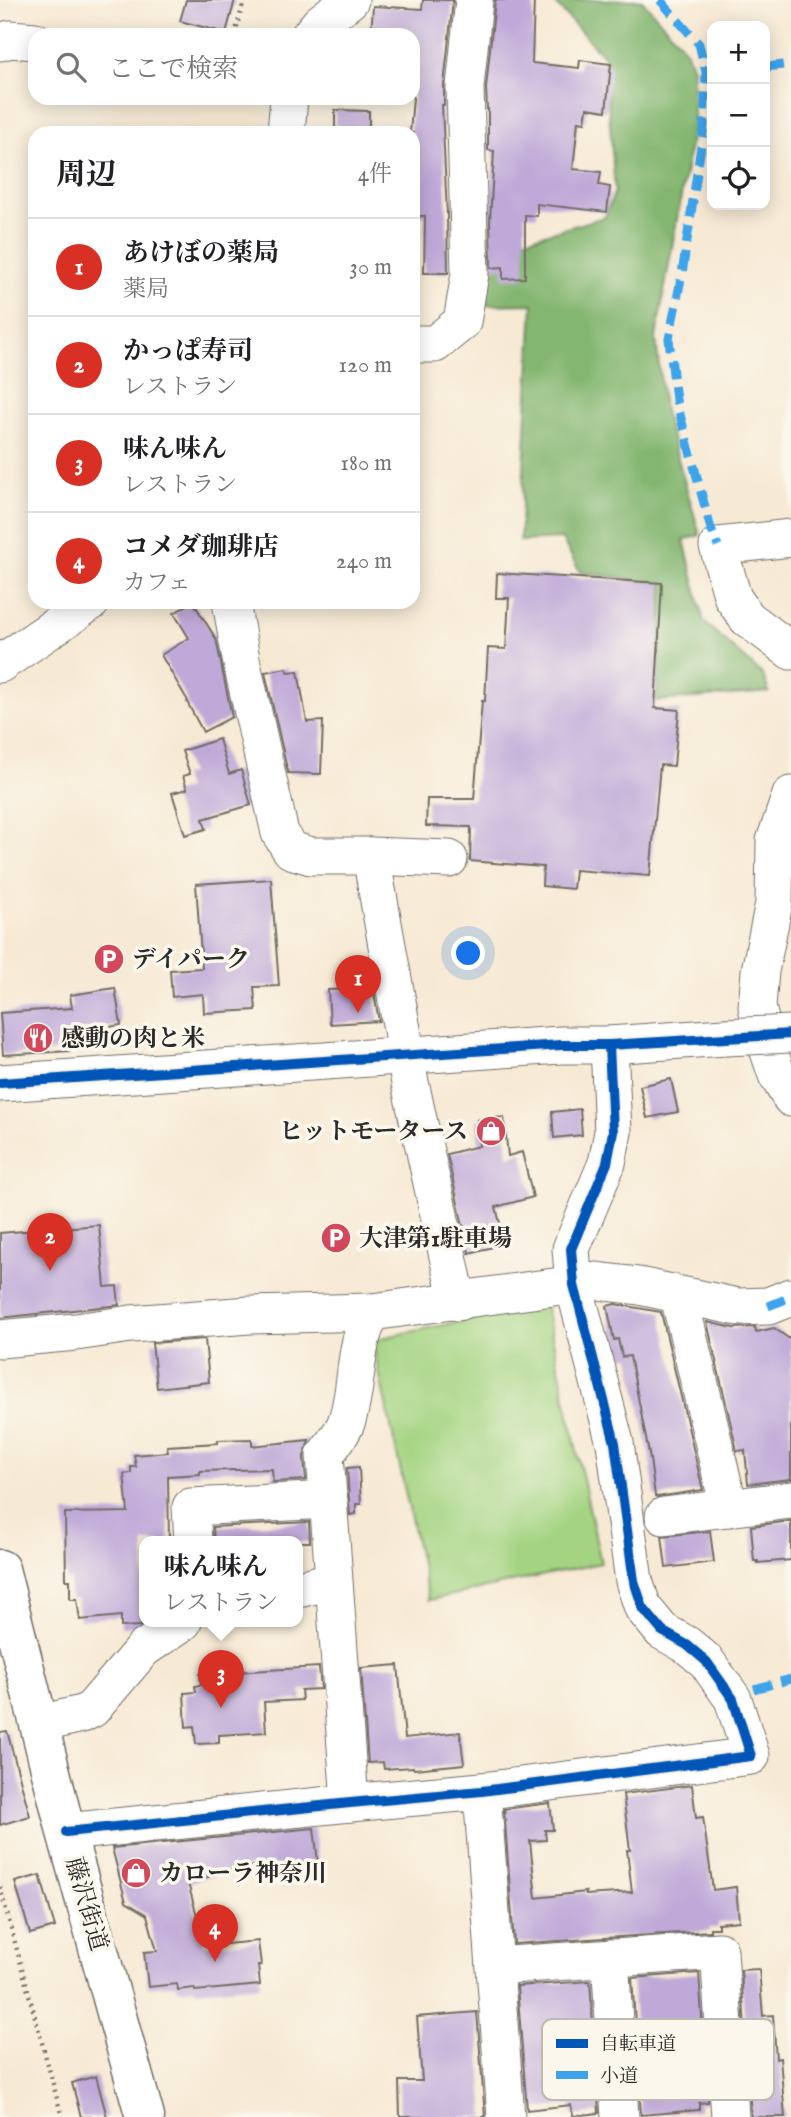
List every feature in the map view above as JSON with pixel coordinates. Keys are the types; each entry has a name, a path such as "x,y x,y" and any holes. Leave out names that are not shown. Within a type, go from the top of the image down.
{"highway":[{"name":"藤沢街道","path":"0,1569 10,1653 39,1724 145,2117"}],"street":[{"path":"316,28 350,0"},
{"path":"420,344 435,344 462,322 470,274 465,87 474,0"},
{"path":"287,126 288,105"},
{"path":"791,538 718,546 733,598 747,618 791,650"},
{"path":"0,664 82,609"},
{"path":"232,609 280,833 291,850 311,856 449,859"},
{"path":"791,795 775,841 774,903 760,971 757,1007 777,1074 791,1098"},
{"path":"371,856 409,1079 458,1302"},
{"path":"0,1083 561,1045 609,1045 791,1034"},
{"path":"66,1832 482,1791 751,1756 733,1699 706,1661 687,1645 662,1631 643,1608 634,1581 615,1443 573,1285 571,1249 607,1163 613,1132 609,1045"},
{"path":"0,1339 131,1324 237,1316 372,1312 597,1281 639,1286 738,1307 783,1309"},
{"path":"679,1296 729,1508"},
{"path":"349,1803 315,1585 329,1500 325,1455 345,1425 359,1345 364,1326 372,1312"},
{"path":"193,1536 191,1507 329,1500"},
{"path":"664,1516 791,1500"},
{"path":"39,1724 92,1709 143,1649 176,1627"},
{"path":"482,1791 506,2117"},
{"path":"495,1966 719,1951 724,2019"},
{"path":"610,1958 614,2019"}],"path":[{"path":"237,28 244,0"},
{"path":"0,1887 62,2117"}],"green space":[{"path":"552,0 642,0 686,50 693,69 693,128 656,338 664,411 700,535 684,540 704,622 763,675 769,692 657,701 663,584 580,572 562,539 520,541 533,304 486,305 485,251 605,217 615,191 605,58"},
{"path":"545,1304 601,1563 429,1600 372,1340"}],"building":[{"path":"186,0 235,0 227,28 207,28 180,21"},
{"path":"423,0 453,0 442,105 448,273 424,273 425,216 420,216 420,126 411,126 412,105 420,105 420,28 371,28 373,6 422,9"},
{"path":"495,0 534,0 532,63 579,68 580,60 611,64 606,111 587,108 585,122 578,121 573,169 601,172 599,185 610,187 607,212 537,204 537,216 525,215 525,278 503,279 503,267 491,268 490,221 494,151 488,150 486,88"},
{"path":"335,110 369,111 369,126 335,126"},
{"path":"497,573 662,583 655,708 679,710 674,766 660,765 650,876 575,870 573,889 542,886 543,867 470,861 471,827 426,826 427,799 474,799 488,648 506,649 509,598 496,598"},
{"path":"181,609 197,609 216,639 232,717 203,732 161,655 189,638 174,613"},
{"path":"287,668 288,672 298,671 307,722 323,721 321,774 288,773 265,672"},
{"path":"219,739 229,774 241,770 251,805 203,819 206,829 185,835 172,793 187,789 183,776 190,774 182,751"},
{"path":"271,879 279,986 254,987 256,1010 204,1013 203,994 172,997 170,970 202,968 196,884"},
{"path":"115,988 121,1025 69,1033 70,1051 3,1055 0,1013 72,1008 70,995"},
{"path":"373,988 379,1021 330,1024 328,990"},
{"path":"671,1079 678,1112 647,1118 640,1086"},
{"path":"580,1109 582,1135 554,1138 552,1112"},
{"path":"504,1117 508,1156 522,1152 533,1197 496,1207 505,1244 469,1253 447,1154 479,1146 477,1120"},
{"path":"99,1225 105,1287 117,1286 119,1305 0,1318 0,1233"},
{"path":"615,1304 661,1312 703,1490 655,1496 630,1356 622,1357 618,1339 614,1340 607,1306"},
{"path":"707,1322 734,1328 755,1327 756,1332 774,1328 791,1340 791,1479 748,1484 745,1450 737,1451"},
{"path":"205,1339 209,1382 157,1388 152,1343"},
{"path":"252,1439 252,1446 309,1440 304,1457 306,1480 273,1482 272,1469 200,1471 200,1474 168,1476 169,1536 139,1536 139,1626 121,1627 121,1616 80,1620 77,1599 70,1599 70,1580 66,1580 65,1513 128,1512 124,1474 131,1473 131,1467 136,1467 134,1455 168,1452 167,1446 218,1443 218,1440"},
{"path":"359,1467 361,1504 356,1504 356,1514 350,1515 347,1468"},
{"path":"791,1521 791,1560 758,1563 754,1561 751,1526"},
{"path":"309,1522 310,1542 303,1542 303,1536 214,1536 213,1527"},
{"path":"710,1531 714,1562 666,1568 662,1536"},
{"path":"398,1665 405,1738 460,1732 464,1764 384,1769 383,1762 368,1763 361,1668"},
{"path":"319,1667 321,1689 301,1690 302,1700 264,1702 266,1732 219,1735 219,1743 196,1744 194,1726 186,1727 184,1693 196,1692 195,1686 201,1685 200,1674"},
{"path":"7,1731 30,1816 0,1825 0,1732"},
{"path":"692,1785 696,1818 703,1817 713,1890 736,1887 739,1921 718,1923 718,1928 710,1928 710,1931 514,1944 504,1809 550,1803 553,1830 545,1830 546,1840 530,1841 536,1898 586,1892 586,1895 632,1892 623,1794"},
{"path":"314,1828 318,1863 240,1867 188,1883 205,1946 258,1941 260,1985 195,1991 194,1988 178,1990 177,1984 148,1987 144,1952 157,1951 147,1915 126,1902 112,1848"},
{"path":"40,1875 55,1927 30,1934 15,1882"},
{"path":"759,1969 763,2016 773,2015 773,2019 744,2019 741,1970"},
{"path":"699,1973 702,2019 635,2019 632,1978"},
{"path":"590,1981 593,2019 542,2019 542,2100 598,2100 599,2113 573,2116 571,2105 527,2110 517,1986"},
{"path":"477,2012 485,2117 400,2117 399,2081 422,2081 417,2017"},
{"path":"774,2030 776,2059 780,2058 785,2117 751,2117 750,2100 774,2100"},
{"path":"96,2076 107,2117 81,2117 72,2083"},
{"path":"640,2100 708,2100 699,2103 699,2110 641,2115"}],"marked path":[{"path":"660,0 699,44 706,72 704,126 682,274 669,339 676,400 718,546"},
{"path":"770,66 791,64"},
{"path":"768,1306 791,1297"},
{"path":"754,1689 791,1679"}],"cycle path":[{"path":"0,1083 561,1045 609,1045 791,1034"},
{"path":"66,1832 482,1791 751,1756 733,1699 706,1661 687,1645 662,1631 643,1608 634,1581 615,1443 574,1285 571,1249 607,1163 613,1132 609,1045"}],"place":[{"name":"デイパーク","path":"109,959"},
{"name":"あけぼの薬局","path":"358,1013"},
{"name":"感動の肉と米","path":"38,1038"},
{"name":"ヒットモータース","path":"491,1131"},
{"name":"大津第1駐車場","path":"336,1238"},
{"name":"かっぱ寿司","path":"50,1271"},
{"name":"味ん味ん","path":"221,1708"},
{"name":"カローラ神奈川","path":"136,1873"},
{"name":"コメダ珈琲店","path":"215,1962"}]}
